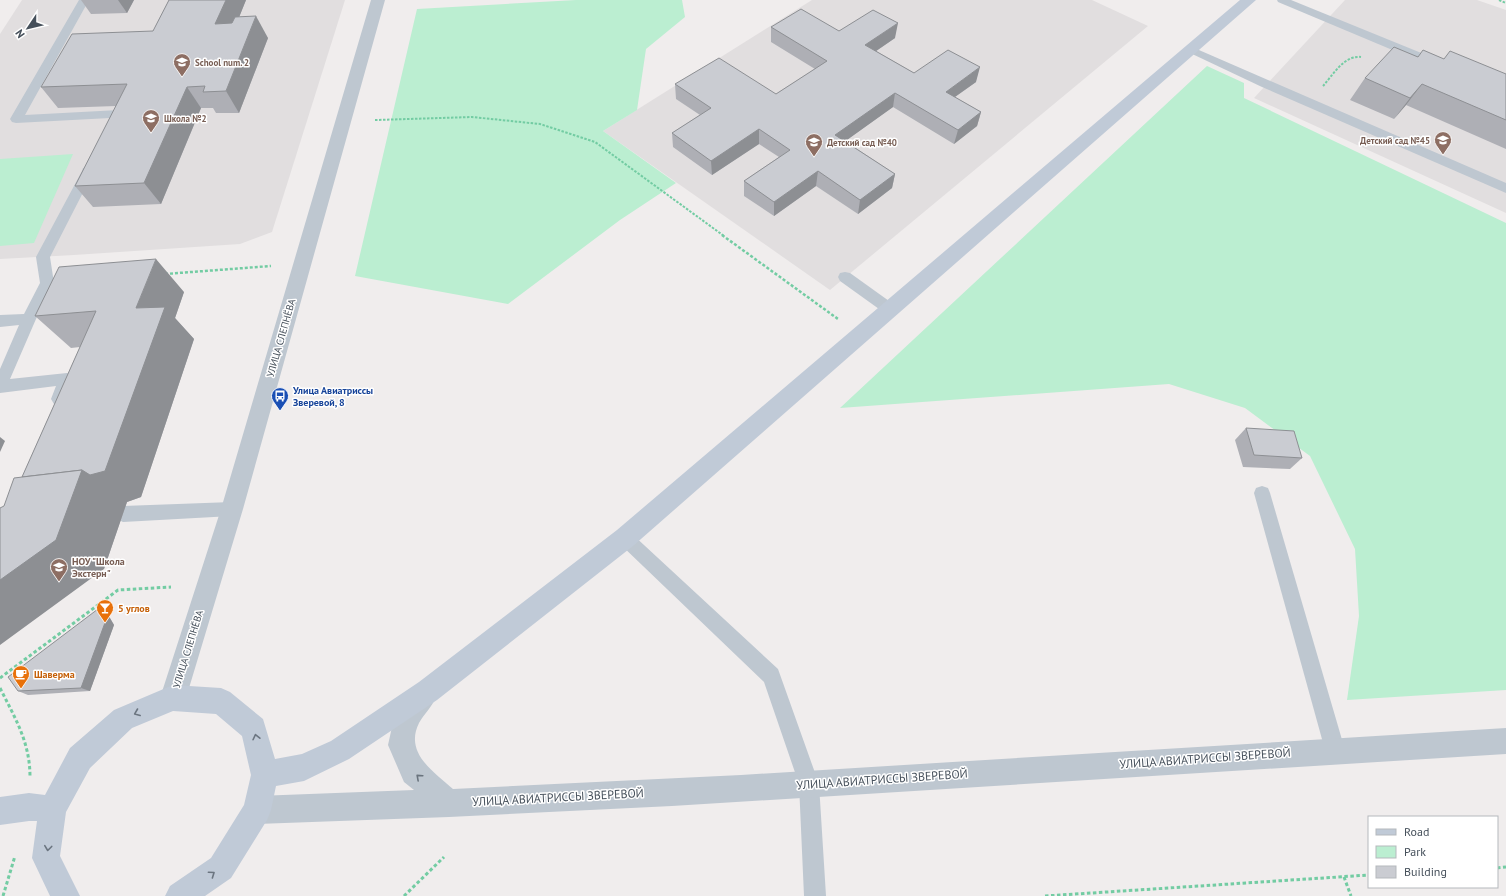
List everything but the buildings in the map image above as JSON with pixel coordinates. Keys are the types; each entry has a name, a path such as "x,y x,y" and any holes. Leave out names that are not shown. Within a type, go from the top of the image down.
{"street":[{"name":"УЛИЦА СЛЕПНЁВА","path":"173,698 232,509 378,0"},
{"path":"265,774 304,767 340,750 428,691 626,538 1249,0"},
{"path":"428,691 407,718 401,745 414,772 449,803"},
{"path":"64,896 46,858 52,809 80,758 123,719 173,698 221,701 254,728 265,774 257,810 221,868 180,896"},
{"name":"УЛИЦА АВИАТРИССЫ ЗВЕРЕВОЙ","path":"257,810 449,803 809,784 1335,750 1506,741"},
{"path":"0,811 29,807 52,809"}],"lane":[{"path":"84,0 16,119 119,114 108,134"},
{"path":"1282,0 1449,69"},
{"path":"1192,50 1506,188"},
{"path":"53,416 67,379 0,387 29,319 47,283 43,257 93,162"},
{"path":"845,277 891,310"},
{"path":"0,321 29,319"},
{"path":"1262,493 1335,750"},
{"path":"123,514 232,509"},
{"path":"626,538 771,676 809,784 815,896"}],"path":[{"path":"1499,0 1506,3"},
{"path":"1308,102 1347,59 1358,55 1377,63 1393,46"},
{"path":"375,120 472,117 540,124 595,142 838,318"},
{"path":"159,274 270,266"},
{"path":"0,678 118,590 171,587"},
{"path":"0,688 23,733 30,766 30,781"},
{"path":"404,896 444,857"},
{"path":"3,896 11,872"},
{"path":"1045,896 1368,875"},
{"path":"1344,877 1351,896"}],"shaded area":[{"name":"Школа №2","path":"22,0 345,0 272,232 240,244 0,259 0,34"},
{"name":"Детский сад №40","path":"812,0 1092,0 1148,26 830,290 603,131"},
{"name":"Детский сад №45","path":"1345,0 1477,0 1506,10 1506,213 1254,98"}],"green space":[{"path":"576,0 682,0 685,17 646,49 637,110 603,131 676,183 620,220 508,304 355,276 417,9"},
{"path":"1207,66 1244,83 1244,98 1506,223 1506,690 1347,700 1359,616 1355,549 1310,456 1245,408 1169,384 840,408"},
{"path":"73,154 34,243 0,246 0,159"}],"place":[{"name":"School num. 2","path":"182,77"},
{"name":"Школа №2","path":"151,133"},
{"name":"Детский сад №45","path":"1443,155"},
{"name":"Детский сад №40","path":"814,157"},
{"name":"Улица Авиатриссы Зверевой, 8","path":"280,411"},
{"name":"НОУ \"Школа Экстерн\"","path":"59,582"},
{"name":"5 углов","path":"105,623"},
{"name":"Шаверма","path":"21,689"}]}
